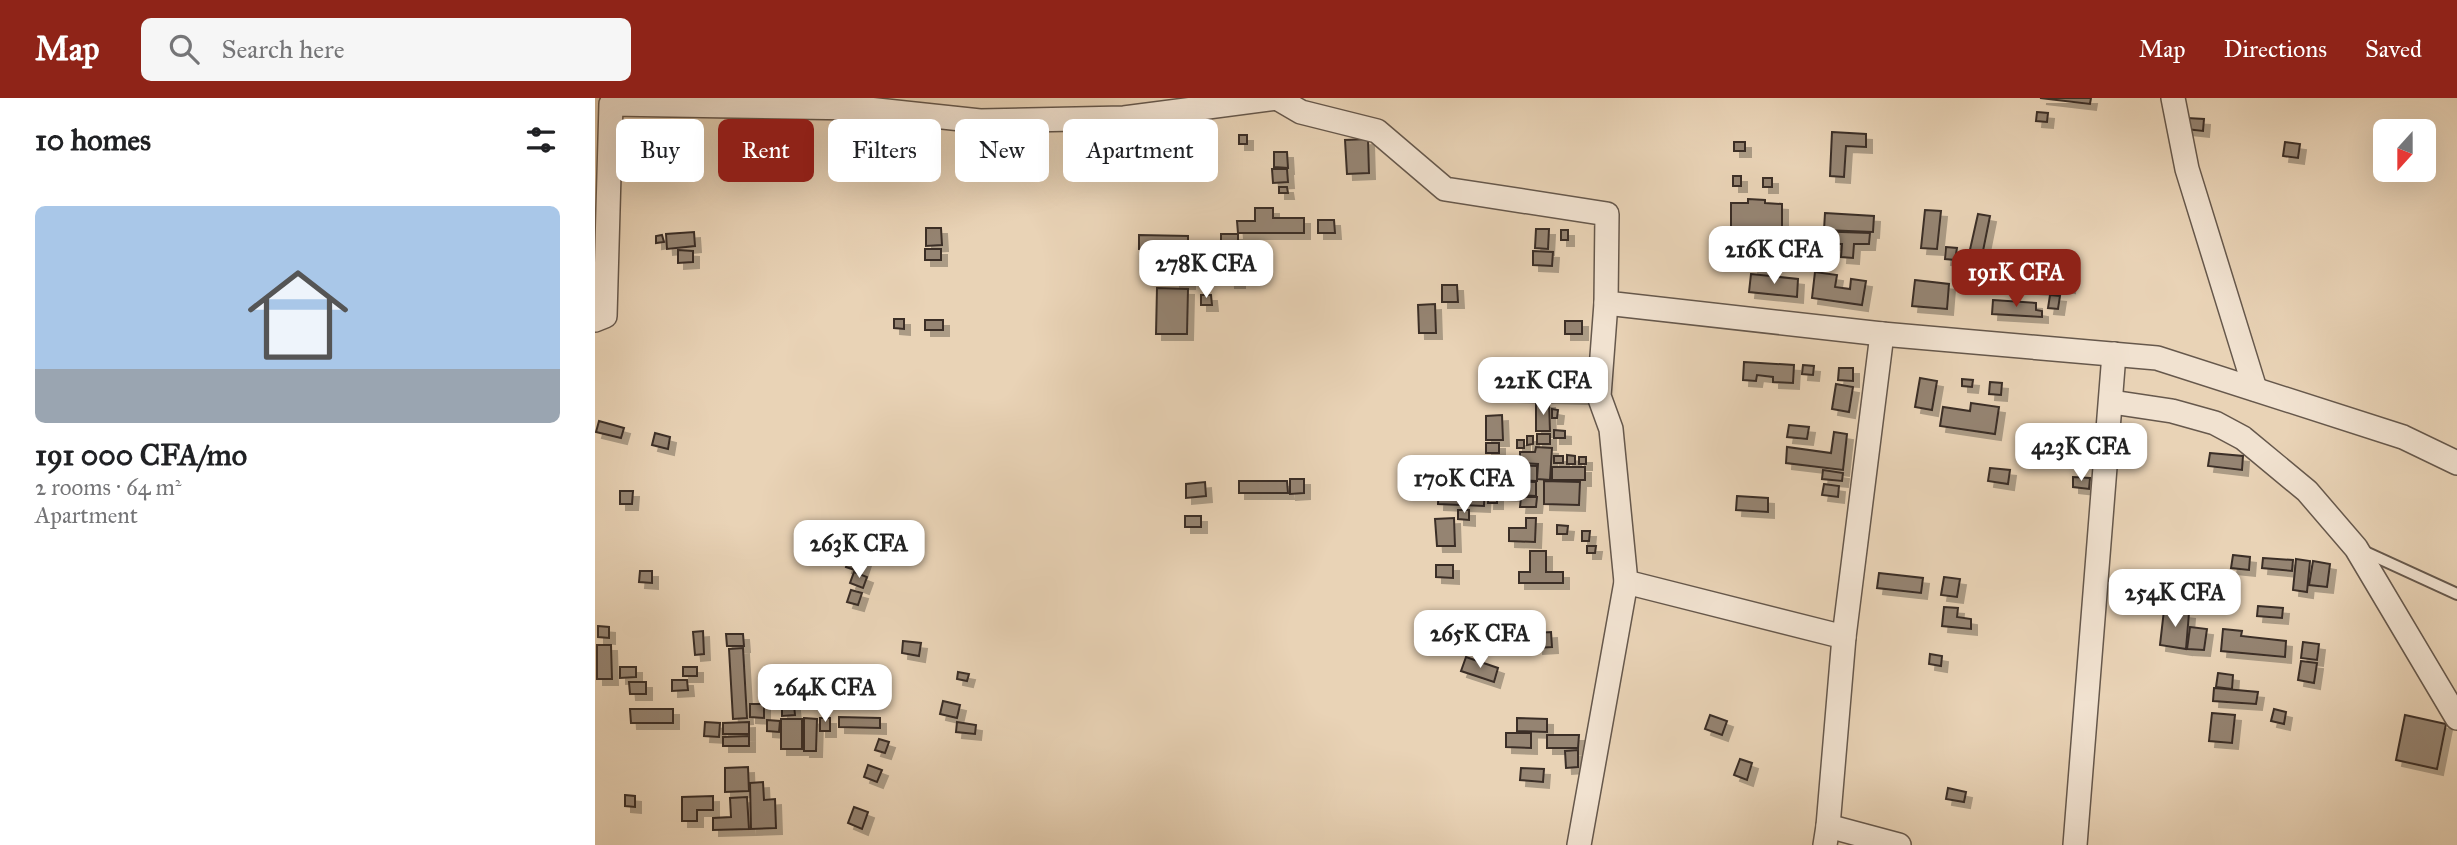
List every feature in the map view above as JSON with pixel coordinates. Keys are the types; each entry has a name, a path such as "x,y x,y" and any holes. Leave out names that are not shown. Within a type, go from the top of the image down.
{"street":[{"path":"595,320 605,316 606,102 862,103 980,121 1124,118 1277,98 1301,112 1377,131 1445,189 1607,214 1606,303 1599,396 1611,429 1626,582 1579,845"},
{"path":"2173,98 2187,169 2255,389"},
{"path":"1606,303 1882,334 2158,358 2403,437 2457,463"},
{"path":"1882,334 1844,637 1826,835 1899,845"},
{"path":"2075,845 2114,354"},
{"path":"2112,402 2172,411 2215,423 2243,438 2307,491 2356,548 2457,718"},
{"path":"1626,582 1844,637"}],"lane":[{"path":"2356,548 2457,594"}],"building":[{"path":"2040,98 2091,98 2090,104"},
{"path":"2037,112 2048,113 2047,122 2036,121"},
{"path":"2187,118 2204,119 2203,131 2186,129"},
{"path":"1832,132 1866,134 1866,147 1846,146 1844,177 1830,176"},
{"path":"1239,135 1247,135 1247,144 1239,144"},
{"path":"1368,139 1369,173 1347,174 1345,140"},
{"path":"1734,142 1745,142 1745,151 1734,151"},
{"path":"2285,142 2300,144 2298,158 2283,156"},
{"path":"1274,152 1287,152 1288,168 1274,167"},
{"path":"1272,169 1287,169 1288,182 1273,183"},
{"path":"1733,176 1741,176 1741,186 1733,186"},
{"path":"1763,178 1772,178 1772,187 1763,187"},
{"path":"1279,187 1287,187 1288,193 1279,193"},
{"path":"1748,199 1782,204 1782,228 1731,227 1731,203 1748,203"},
{"path":"1255,208 1273,208 1273,218 1304,218 1304,233 1238,233 1237,221 1255,221"},
{"path":"1925,210 1941,211 1937,249 1921,248"},
{"path":"1825,213 1874,216 1873,232 1824,230"},
{"path":"1978,214 1990,216 1980,266 1967,263"},
{"path":"1318,220 1334,220 1335,233 1318,233"},
{"path":"926,228 941,228 942,245 926,246"},
{"path":"1536,229 1549,229 1548,249 1535,248"},
{"path":"1753,229 1870,233 1869,244 1854,244 1853,258 1841,257 1842,244 1827,244 1827,258 1813,258 1813,245 1798,244 1797,260 1782,259 1782,245 1769,244 1768,258 1752,257"},
{"path":"1561,230 1568,230 1568,240 1561,240"},
{"path":"694,232 695,246 667,249 666,234"},
{"path":"1221,234 1238,234 1238,249 1221,249"},
{"path":"662,235 664,242 656,243 656,236"},
{"path":"1139,235 1188,236 1188,250 1139,249"},
{"path":"1946,247 1957,248 1955,260 1945,259"},
{"path":"925,249 941,249 941,260 925,260"},
{"path":"678,250 693,251 693,262 678,263"},
{"path":"1533,251 1553,252 1552,266 1533,265"},
{"path":"1174,253 1189,253 1189,283 1174,283"},
{"path":"1155,259 1165,259 1165,275 1155,275"},
{"path":"1753,260 1768,262 1767,270 1752,268"},
{"path":"2018,268 2048,272 2046,289 2016,282"},
{"path":"1228,269 1239,269 1239,282 1229,282"},
{"path":"2057,271 2071,273 2069,287 2055,285"},
{"path":"1815,272 1837,275 1835,287 1850,289 1851,279 1866,281 1862,305 1812,298"},
{"path":"1751,274 1798,279 1797,297 1749,292"},
{"path":"1915,280 1949,284 1947,309 1912,306"},
{"path":"1442,285 1457,285 1458,302 1442,302"},
{"path":"1157,288 1188,289 1187,334 1156,334"},
{"path":"1201,295 1211,295 1212,305 1201,305"},
{"path":"2050,295 2060,296 2058,309 2048,308"},
{"path":"1993,300 2036,303 2036,310 2042,311 2042,317 1992,314"},
{"path":"1435,304 1436,333 1419,333 1418,305"},
{"path":"894,319 904,319 904,329 894,328"},
{"path":"925,320 943,320 943,330 925,330"},
{"path":"1565,321 1582,321 1582,334 1565,334"},
{"path":"1744,362 1794,365 1793,383 1773,382 1773,377 1757,375 1756,381 1743,380"},
{"path":"1803,365 1814,366 1813,375 1802,374"},
{"path":"1839,368 1853,368 1853,381 1838,380"},
{"path":"1920,378 1937,381 1932,410 1915,407"},
{"path":"1962,379 1973,380 1972,387 1962,386"},
{"path":"1512,382 1583,383 1582,398 1511,396"},
{"path":"1990,382 2002,383 2001,395 1989,394"},
{"path":"1836,384 1853,387 1849,412 1832,409"},
{"path":"1536,402 1549,402 1550,431 1536,431"},
{"path":"1971,403 1999,407 1995,434 1940,426 1943,407 1970,411"},
{"path":"1552,409 1558,410 1557,418 1552,418"},
{"path":"1502,415 1503,440 1486,440 1486,416"},
{"path":"599,421 624,428 621,438 596,432"},
{"path":"1789,425 1809,427 1807,439 1787,437"},
{"path":"1554,430 1565,431 1565,438 1554,438"},
{"path":"1834,432 1847,434 1843,470 1786,463 1787,447 1831,453"},
{"path":"655,433 670,437 668,449 652,445"},
{"path":"1537,434 1550,434 1550,444 1537,444"},
{"path":"1527,436 1533,436 1533,444 1527,445"},
{"path":"1517,440 1524,440 1524,448 1517,448"},
{"path":"1486,443 1499,443 1499,453 1486,453"},
{"path":"1536,447 1552,448 1550,480 1537,479 1538,464 1520,463 1520,452 1535,452"},
{"path":"2210,453 2243,456 2242,470 2208,466"},
{"path":"1567,455 1575,456 1575,464 1567,464"},
{"path":"1554,456 1563,456 1563,463 1554,463"},
{"path":"1579,457 1586,457 1586,464 1579,464"},
{"path":"1480,464 1537,466 1537,481 1485,479 1484,506 1438,504 1439,480 1479,481"},
{"path":"1552,467 1585,467 1585,480 1552,480"},
{"path":"1990,468 2010,470 2008,484 1988,481"},
{"path":"1823,470 1843,473 1842,481 1822,479"},
{"path":"2073,477 2090,478 2089,489 2073,487"},
{"path":"1290,479 1304,479 1304,493 1290,494"},
{"path":"1239,481 1287,481 1288,493 1239,493"},
{"path":"1501,481 1536,482 1536,496 1501,494"},
{"path":"1544,481 1580,482 1579,505 1544,504"},
{"path":"1205,482 1206,496 1186,498 1186,484"},
{"path":"1497,483 1497,503 1488,503 1489,484"},
{"path":"1824,484 1839,486 1838,497 1822,495"},
{"path":"620,491 633,491 632,504 620,504"},
{"path":"1737,496 1768,498 1768,512 1736,510"},
{"path":"1521,497 1537,497 1536,507 1520,507"},
{"path":"1458,510 1469,510 1469,520 1458,519"},
{"path":"1185,516 1201,516 1201,527 1185,527"},
{"path":"1454,518 1455,546 1437,546 1435,519"},
{"path":"1526,518 1536,518 1535,542 1509,541 1509,528 1526,528"},
{"path":"1557,525 1568,526 1567,534 1557,534"},
{"path":"1582,531 1590,531 1589,541 1582,541"},
{"path":"1587,546 1596,546 1595,553 1587,553"},
{"path":"1530,551 1546,551 1546,572 1563,572 1563,583 1519,583 1519,572 1530,572"},
{"path":"850,555 865,560 861,572 846,567"},
{"path":"2233,555 2250,557 2249,570 2231,568"},
{"path":"2263,558 2293,560 2292,571 2262,568"},
{"path":"2296,559 2310,561 2307,592 2293,590"},
{"path":"2313,561 2330,564 2327,587 2309,585"},
{"path":"1436,565 1453,565 1453,578 1436,577"},
{"path":"640,571 652,571 652,583 639,582"},
{"path":"854,572 867,577 863,588 850,583"},
{"path":"1879,573 1923,578 1921,593 1877,588"},
{"path":"1944,577 1960,579 1957,597 1941,595"},
{"path":"851,590 862,593 858,605 847,602"},
{"path":"2258,606 2283,608 2282,618 2257,616"},
{"path":"1944,607 1958,608 1957,617 1971,619 1971,629 1942,626"},
{"path":"2164,610 2189,613 2186,649 2160,645"},
{"path":"598,626 609,627 609,638 598,637"},
{"path":"2190,627 2207,629 2204,650 2187,649"},
{"path":"2223,629 2242,631 2241,636 2286,641 2285,657 2221,651"},
{"path":"703,631 704,654 695,655 693,632"},
{"path":"1551,632 1552,647 1537,648 1535,633"},
{"path":"726,634 743,634 744,646 727,646"},
{"path":"903,641 921,643 919,656 902,653"},
{"path":"2303,642 2319,644 2317,660 2301,658"},
{"path":"597,645 611,645 612,679 597,679"},
{"path":"743,648 747,718 733,719 729,649"},
{"path":"1930,654 1942,656 1941,666 1929,664"},
{"path":"1466,657 1498,668 1494,682 1461,671"},
{"path":"2301,661 2317,663 2314,683 2298,680"},
{"path":"620,667 636,667 636,677 620,678"},
{"path":"683,667 697,667 697,676 683,676"},
{"path":"958,672 969,674 967,681 957,679"},
{"path":"2218,673 2233,675 2232,689 2216,687"},
{"path":"672,680 687,680 688,690 672,691"},
{"path":"629,682 646,682 646,694 630,694"},
{"path":"2214,688 2258,692 2256,704 2213,701"},
{"path":"943,701 960,705 957,718 940,714"},
{"path":"750,704 764,704 764,718 750,717"},
{"path":"782,705 794,705 795,715 782,716"},
{"path":"630,709 673,709 673,723 631,723"},
{"path":"2274,709 2286,712 2284,724 2271,721"},
{"path":"2212,713 2235,715 2232,743 2209,741"},
{"path":"1710,715 1727,721 1722,735 1705,729"},
{"path":"2405,715 2446,724 2437,769 2396,760"},
{"path":"839,717 880,718 880,728 839,727"},
{"path":"804,718 817,719 816,751 804,751"},
{"path":"820,718 830,718 830,731 820,731"},
{"path":"1517,718 1547,719 1547,732 1517,731"},
{"path":"781,719 802,719 802,749 781,749"},
{"path":"767,720 780,721 779,732 767,731"},
{"path":"705,722 720,723 719,737 704,736"},
{"path":"749,722 749,734 723,734 723,723"},
{"path":"957,722 976,725 975,734 956,732"},
{"path":"1506,733 1531,733 1531,748 1506,747"},
{"path":"1547,735 1579,735 1578,748 1547,748"},
{"path":"749,736 749,746 723,746 723,737"},
{"path":"879,739 889,742 885,753 875,750"},
{"path":"1578,750 1578,767 1566,768 1565,751"},
{"path":"1740,759 1752,763 1747,780 1734,775"},
{"path":"868,765 882,770 877,782 864,777"},
{"path":"748,767 749,791 725,792 725,768"},
{"path":"1521,768 1544,769 1543,782 1520,780"},
{"path":"763,782 764,800 775,799 776,828 751,829 750,783"},
{"path":"1948,788 1966,792 1964,802 1946,799"},
{"path":"625,795 635,796 635,807 625,806"},
{"path":"713,796 713,810 697,810 697,821 682,821 682,797"},
{"path":"747,797 749,829 713,830 713,818 731,817 730,798"},
{"path":"854,807 868,812 862,829 848,823"}]}
